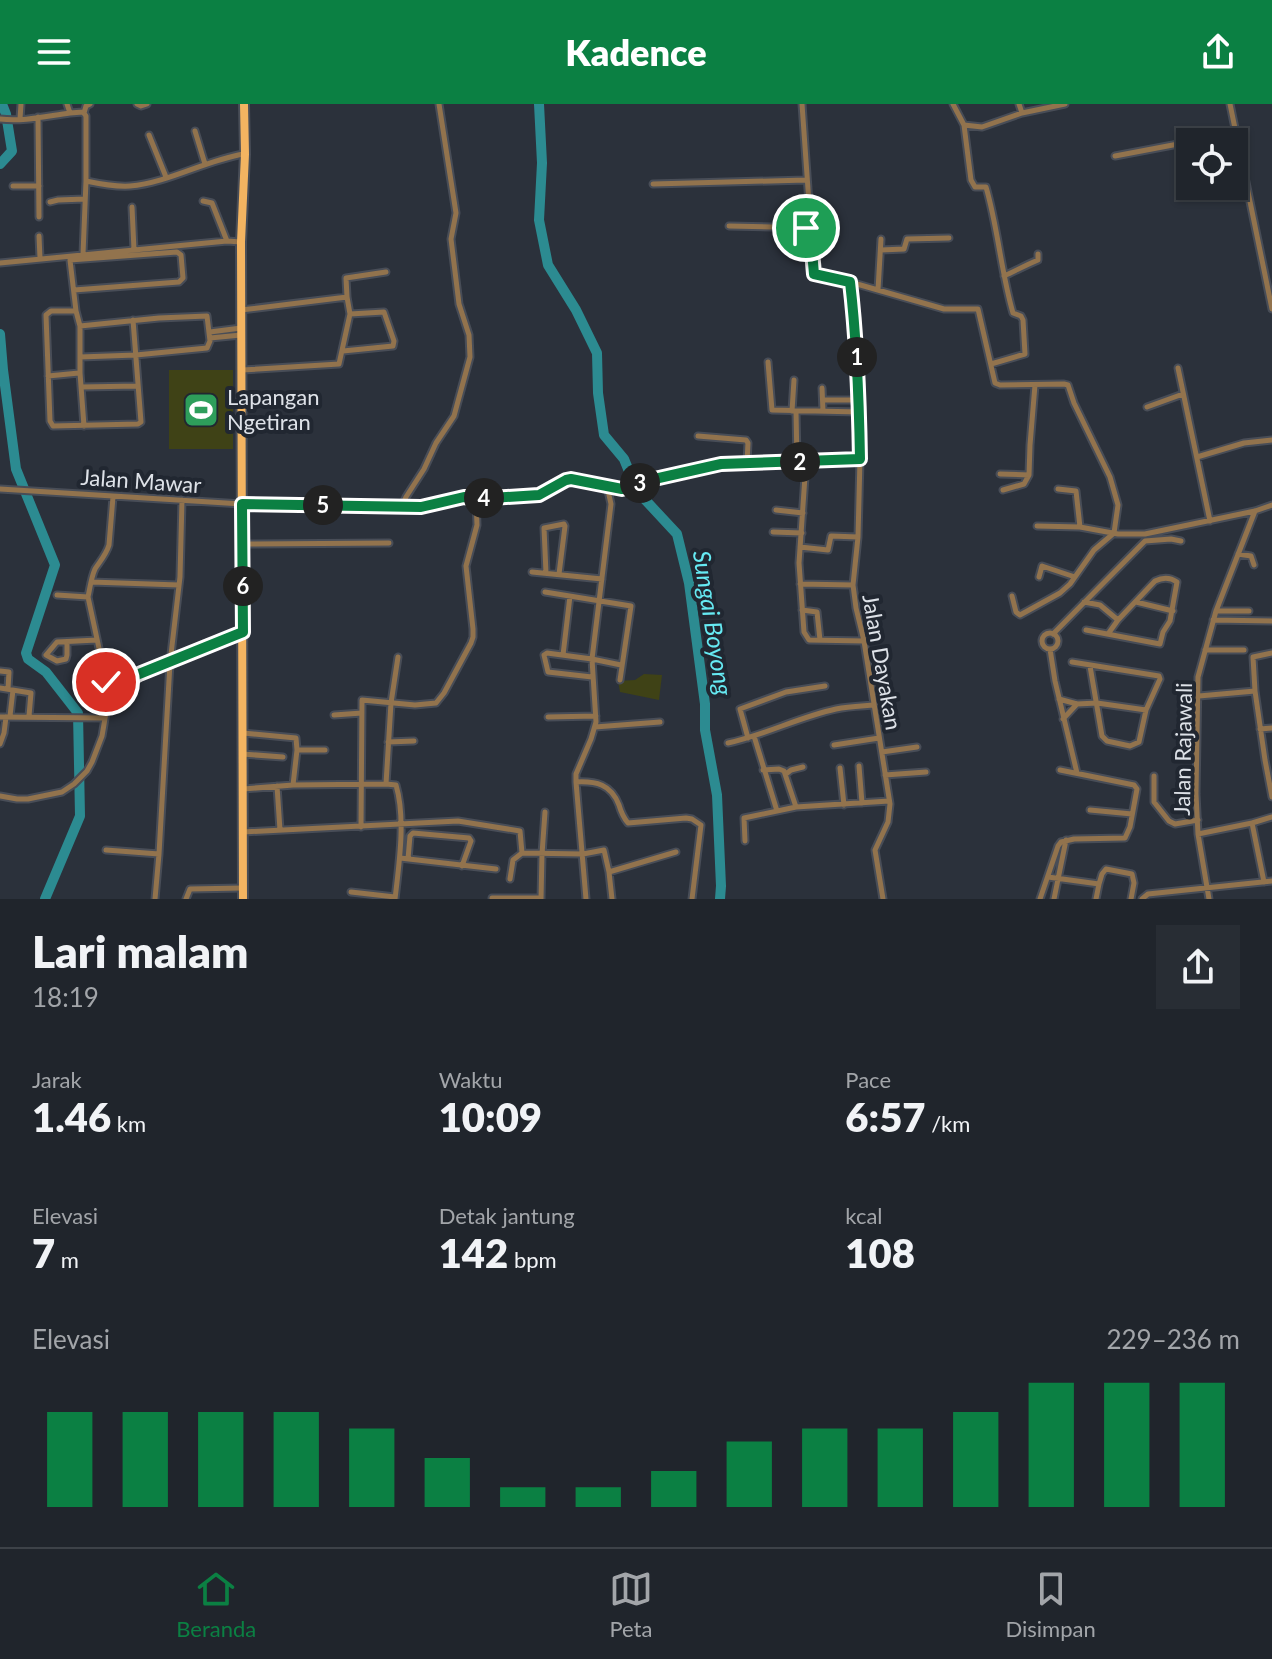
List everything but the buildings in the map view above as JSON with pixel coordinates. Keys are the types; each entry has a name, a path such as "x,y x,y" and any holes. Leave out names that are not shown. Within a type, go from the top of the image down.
{"main road":[{"path":"243,899 241,242 244,104"}],"street":[{"path":"20,119 21,104"},
{"path":"67,104 70,113"},
{"path":"83,254 86,181 84,113 90,104"},
{"path":"137,104 147,104"},
{"path":"401,508 454,416 470,357 469,335 459,304 451,239 456,213 439,104"},
{"path":"802,104 813,269 817,275 944,309 978,309 995,383 1064,384 1069,387 1110,477 1118,505 1114,533 1097,546 1060,593 1022,615 1017,614 1012,596"},
{"path":"953,104 964,125 971,180 975,187 984,186 987,190 1013,313 1023,320 1026,351 1023,356 991,364"},
{"path":"1019,104 1022,113"},
{"path":"964,125 982,127 1022,113 1064,104"},
{"path":"1230,104 1235,128"},
{"path":"4,119 84,113"},
{"path":"38,117 39,217"},
{"path":"195,131 205,164"},
{"path":"149,135 166,177"},
{"path":"1115,156 1176,144"},
{"path":"86,181 130,186 245,154"},
{"path":"653,184 806,180"},
{"path":"13,186 39,186"},
{"path":"1248,192 1272,309"},
{"path":"50,202 85,199"},
{"path":"203,201 212,203 227,241"},
{"path":"132,207 134,250"},
{"path":"729,226 810,228"},
{"path":"39,236 40,258"},
{"path":"881,250 904,249 907,239 949,238"},
{"path":"878,290 881,239"},
{"path":"84,426 80,326 70,260 227,241 241,242"},
{"path":"0,263 134,250 179,252 181,257 182,280 74,290"},
{"path":"1004,276 1035,262 1038,254"},
{"path":"241,370 339,364 350,314 346,278 386,272"},
{"name":"Jalan Dayakan","path":"850,282 860,400 858,537 853,585 889,801 888,822 875,850 883,899"},
{"path":"241,310 347,297"},
{"path":"76,311 51,311 47,314 51,424 56,426 140,423 133,320"},
{"path":"343,351 393,346 394,341 384,312 350,314"},
{"path":"80,326 207,316 210,335 207,348 80,357"},
{"path":"210,335 241,331"},
{"path":"768,362 771,409 859,412"},
{"path":"1178,368 1210,521"},
{"path":"48,376 80,373"},
{"path":"794,380 797,462"},
{"path":"1003,490 1024,484 1029,475 1035,385"},
{"path":"81,387 138,386"},
{"path":"822,388 823,411"},
{"path":"1147,407 1183,394"},
{"path":"823,400 860,400"},
{"path":"698,436 746,440 747,462"},
{"path":"1197,457 1244,443 1272,440"},
{"path":"611,504 624,489 708,466 860,459"},
{"path":"806,462 800,547 802,626 809,640 864,641"},
{"path":"1000,474 1029,475"},
{"name":"Jalan Mawar","path":"0,489 242,504 401,508 421,507 464,497 539,495 571,479 624,489"},
{"path":"586,899 576,774 595,727 592,659 611,504 607,486"},
{"path":"1058,489 1076,491 1080,527"},
{"path":"0,796 25,799 62,792 87,771 102,736 109,695 88,597 96,567 109,545 113,497"},
{"path":"361,827 363,700 436,703 471,643 473,629 466,566 477,525 476,499"},
{"path":"155,899 170,663 179,585 182,500"},
{"path":"1037,526 1145,534 1272,505"},
{"path":"776,510 803,513"},
{"name":"Jalan Rajawali","path":"1209,899 1198,834 1195,781 1198,677 1216,611 1255,511"},
{"path":"546,573 544,528 564,524 559,574"},
{"path":"773,532 802,533"},
{"path":"800,547 828,550 831,536 858,537"},
{"path":"1050,649 1045,647 1042,639 1045,635 1053,634 1145,541 1181,541"},
{"path":"242,544 389,543"},
{"path":"1238,554 1251,556 1254,565"},
{"path":"1039,577 1042,566 1075,577"},
{"path":"532,572 602,579"},
{"path":"1086,630 1160,644 1173,611 1177,582 1171,578 1155,581 1108,634"},
{"path":"91,582 179,585"},
{"path":"800,584 853,585"},
{"path":"1096,591 1100,605"},
{"path":"545,592 631,606 620,680"},
{"path":"57,595 88,597"},
{"path":"563,655 570,596"},
{"path":"1084,602 1100,605 1118,620"},
{"path":"1136,602 1173,611"},
{"path":"802,610 817,612 820,640"},
{"path":"1216,611 1249,611"},
{"path":"1213,620 1272,621"},
{"path":"109,695 139,674 243,632"},
{"path":"1050,649 1058,641 1053,634"},
{"path":"67,642 66,659 57,661 46,655 57,642 97,640"},
{"path":"1050,649 1077,773"},
{"path":"1204,650 1244,650"},
{"path":"1272,653 1253,657 1260,729 1272,795"},
{"path":"592,677 547,672 543,659 545,654 621,665"},
{"path":"386,784 391,703 398,657"},
{"path":"1072,662 1159,676 1146,710 1139,742 1130,746 1104,739 1100,731 1090,666"},
{"path":"0,671 9,672 10,689 0,744"},
{"path":"777,811 739,710 786,692 825,686"},
{"path":"0,688 31,693 29,716"},
{"path":"1199,696 1255,691"},
{"path":"1059,699 1077,704 1097,703 1146,710"},
{"path":"1063,719 1077,704"},
{"path":"728,743 838,708 874,705"},
{"path":"334,715 362,713"},
{"path":"5,716 105,718"},
{"path":"548,717 596,716"},
{"path":"595,727 660,722"},
{"path":"1260,729 1272,728"},
{"path":"242,733 295,737 297,750 293,785"},
{"path":"834,745 879,738"},
{"path":"388,742 414,741"},
{"path":"882,752 917,747"},
{"path":"297,750 325,750"},
{"path":"242,754 283,757"},
{"path":"859,766 862,803"},
{"path":"786,774 803,767"},
{"path":"840,768 844,805"},
{"path":"763,770 779,769 786,774 796,807"},
{"path":"1040,899 1061,842 1125,838 1137,789 1134,785 1060,770"},
{"path":"885,775 926,772"},
{"path":"1154,776 1154,802 1169,821 1175,824 1198,820"},
{"path":"576,782 590,781 606,786 612,791 628,823 686,818 701,825 692,899"},
{"path":"243,789 395,784 400,825 395,898 351,892"},
{"path":"277,786 280,830"},
{"path":"745,841 744,818 796,807 889,801"},
{"path":"1090,810 1132,814"},
{"path":"492,898 541,899 545,812"},
{"path":"1198,834 1272,817"},
{"path":"242,832 458,821 520,831 522,853"},
{"path":"1252,823 1264,882"},
{"path":"408,859 413,833 469,838 471,841 462,866"},
{"path":"1054,899 1066,840"},
{"path":"106,850 159,854"},
{"path":"510,879 513,860 522,853 583,854 604,850 612,899"},
{"path":"609,872 676,852"},
{"path":"400,858 496,869"},
{"path":"1096,899 1106,869 1132,874 1131,899"},
{"path":"1048,877 1099,884"},
{"path":"1142,899 1148,894 1272,881"},
{"path":"186,899 190,889 243,888"}],"green space":[{"name":"Lapangan Ngetiran","path":"169,370 233,370 233,449 169,449"},
{"path":"644,674 662,675 659,700 620,692 618,681 635,680"}],"waterway":[{"path":"0,164 12,151 2,104"},
{"name":"Sungai Boyong","path":"539,104 542,163 539,220 548,265 576,310 597,353 598,393 604,435 624,459 637,491 677,534 689,583 705,704 705,730 717,795 720,899"},
{"path":"0,334 16,469 55,565 26,653 28,659 46,672 78,713 80,816 45,899"}],"place":[{"name":"Lapangan Ngetiran","path":"201,410"}],"route":[{"path":"106,682 109,695 139,674 243,632 242,504 421,507 464,497 543,495 571,479 622,489 721,464 860,459 860,400 850,282 814,274 810,228 806,228"}]}
